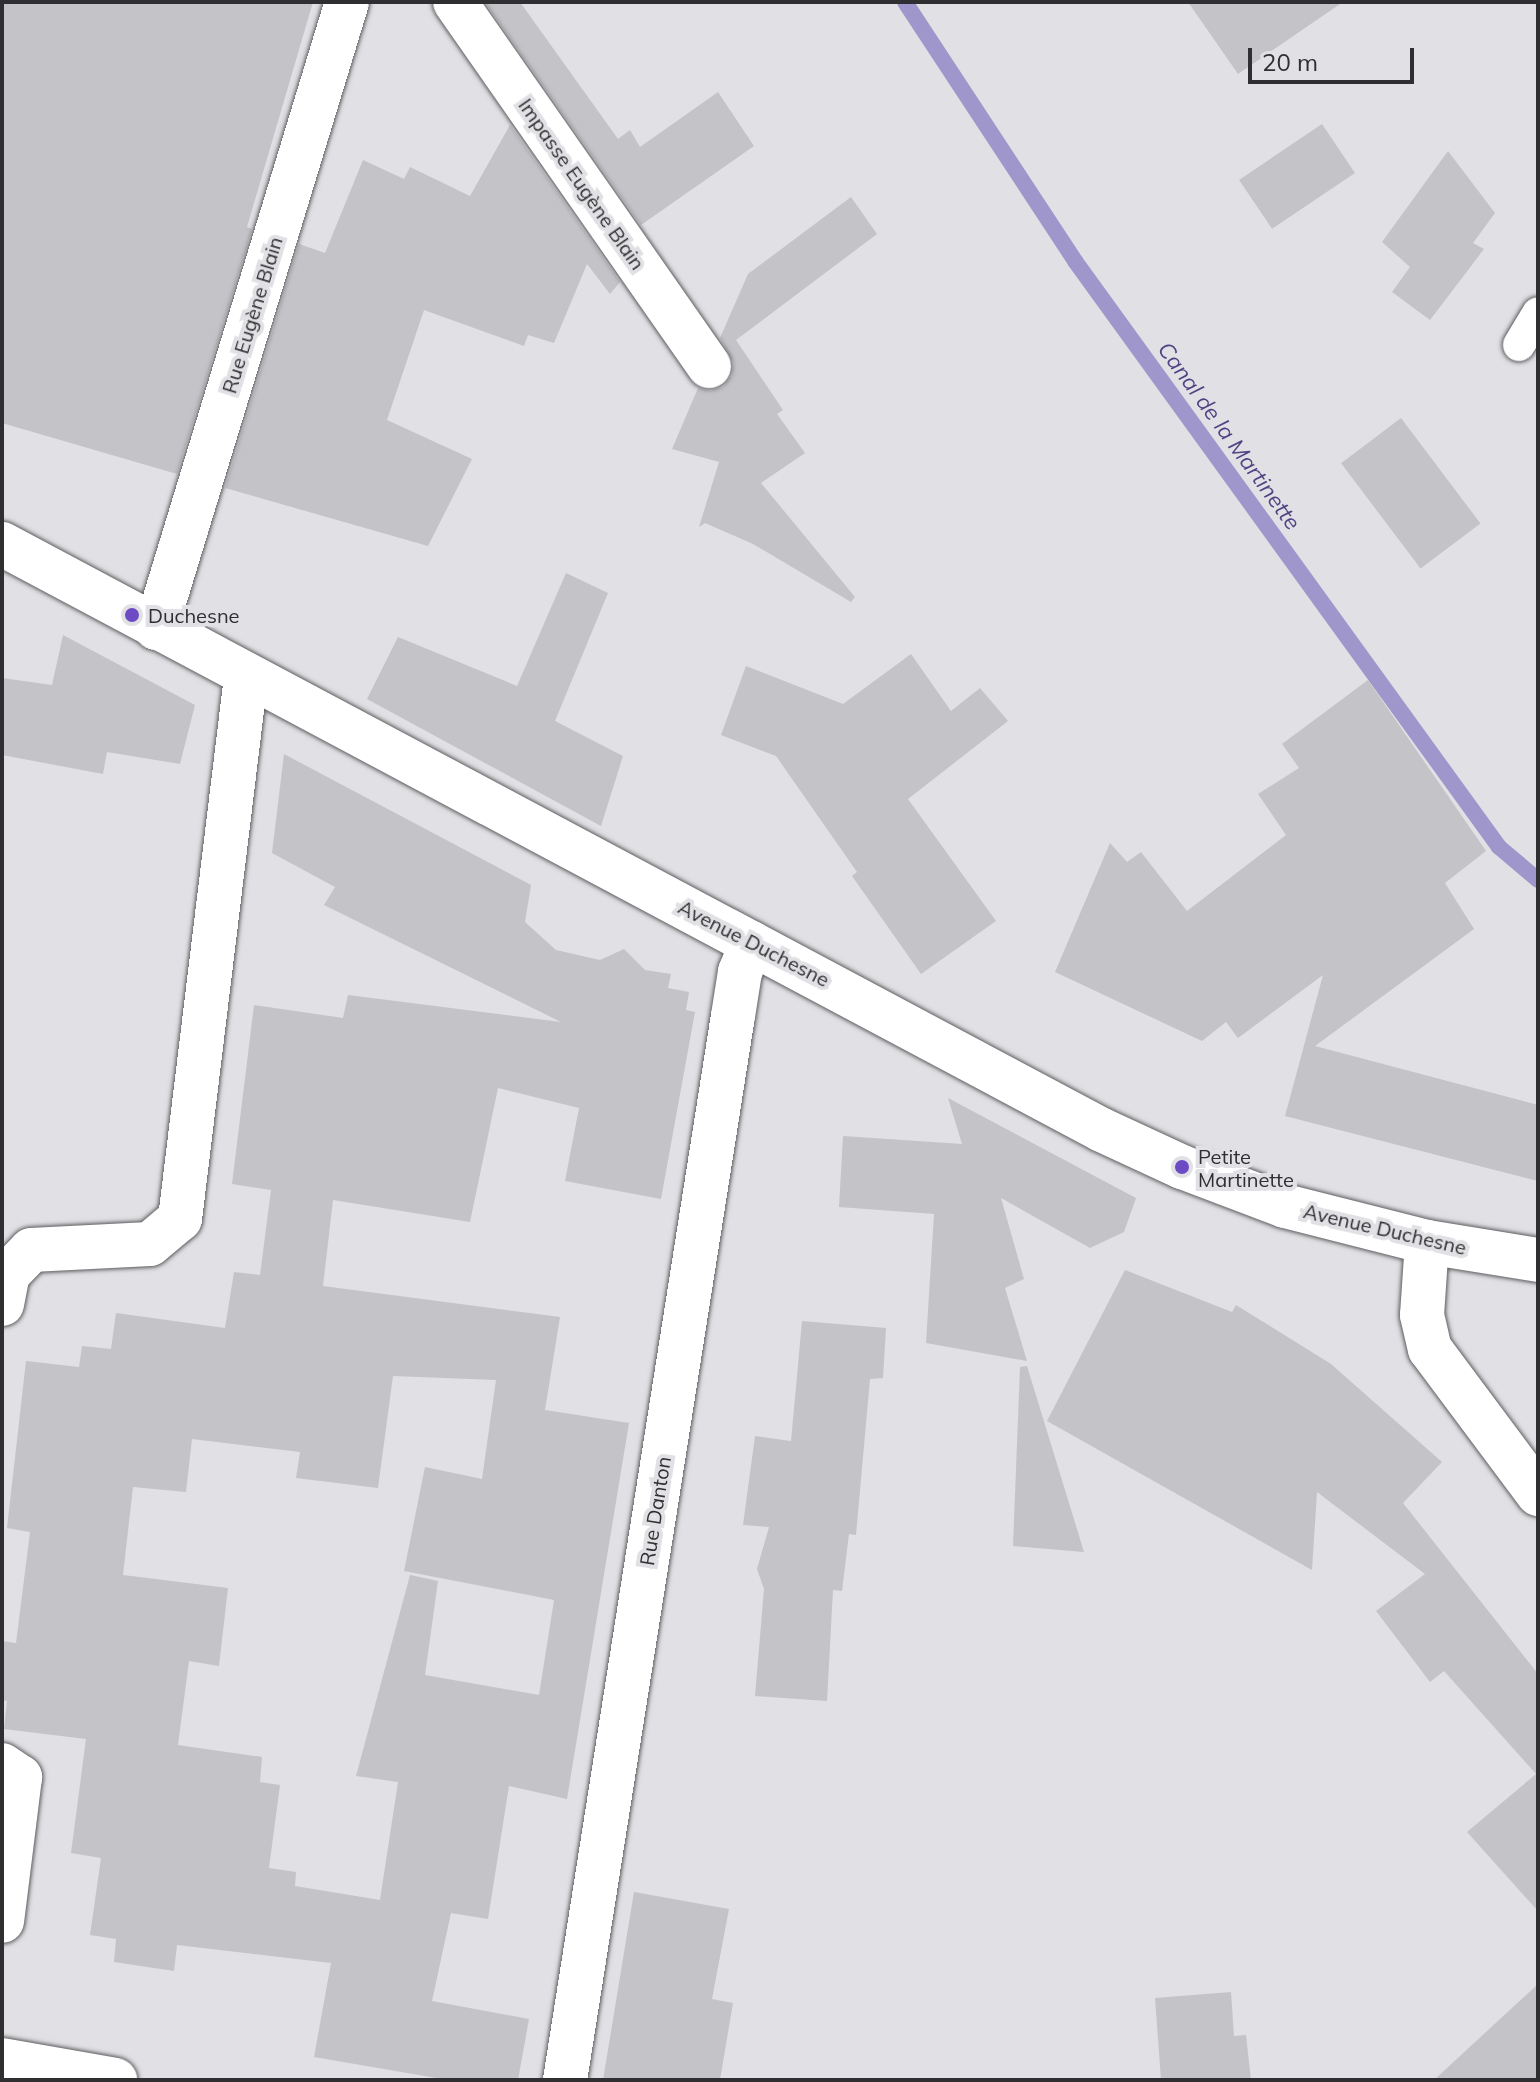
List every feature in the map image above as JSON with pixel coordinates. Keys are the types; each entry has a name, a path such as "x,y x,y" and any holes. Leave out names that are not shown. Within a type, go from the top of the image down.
{"street":[{"name":"Rue Eugène Blain","path":"156,628 347,2"},
{"name":"Impasse Eugène Blain","path":"455,2 709,366"},
{"name":"Avenue Duchesne","path":"2,544 246,677 1102,1130 1182,1167 1285,1206 1427,1242 1538,1260"},
{"path":"2,1304 8,1274 31,1250 150,1244 180,1219 246,677"},
{"name":"Rue Danton","path":"565,2080 740,972 752,943"},
{"path":"1427,1242 1422,1315 1430,1349 1538,1494"},
{"path":"2,1765 20,1777 2,1921"},
{"path":"2,2060 115,2080"}],"lane":[{"path":"1519,345 1538,313"}],"building":[{"path":"2,2 313,2 247,227 252,229 177,474 2,423"},
{"path":"485,2 520,2 618,139 630,130 640,147 718,92 754,146 641,225"},
{"path":"1188,2 1343,2 1238,74"},
{"path":"1322,124 1355,173 1272,229 1239,180"},
{"path":"510,125 620,282 610,294 587,264 554,343 528,335 524,346 424,310 387,420 472,459 428,546 225,488 299,244 325,253 363,160 404,179 410,167 470,196"},
{"path":"1448,151 1495,213 1473,243 1484,249 1430,320 1392,292 1410,267 1382,242"},
{"path":"851,197 877,234 736,340 783,410 777,414 805,453 761,483 855,597 851,602 753,544 705,523 699,527 719,462 672,449 698,388 710,391 723,387 732,376 734,363 720,338 748,274"},
{"path":"1401,418 1480,523 1421,569 1341,463"},
{"path":"566,573 608,593 555,721 623,756 601,826 367,699 398,637 517,686"},
{"path":"63,635 195,705 180,764 107,752 103,774 2,755 2,678 52,685"},
{"path":"911,654 951,711 980,688 1008,721 908,799 996,921 921,974 852,876 857,872 776,756 721,735 746,666 843,704"},
{"path":"1368,680 1486,851 1445,883 1474,929 1315,1046 1538,1105 1538,1181 1285,1116 1323,975 1238,1038 1226,1022 1202,1041 1055,972 1110,843 1127,862 1141,852 1187,911 1286,835 1258,794 1299,768 1282,744"},
{"path":"284,754 531,885 525,922 556,950 600,960 624,949 645,970 671,974 668,988 689,992 686,1010 695,1012 661,1199 565,1181 579,1108 498,1088 470,1222 333,1200 323,1286 560,1317 545,1410 629,1423 567,1799 509,1786 488,1919 451,1913 432,2001 529,2019 518,2080 448,2080 314,2057 331,1963 177,1945 174,1971 114,1962 116,1939 90,1935 101,1858 71,1853 86,1739 4,1729 7,1701 2,1700 2,1641 16,1643 30,1532 7,1528 26,1361 79,1367 82,1346 111,1349 116,1313 225,1328 234,1272 260,1275 271,1190 232,1184 254,1005 343,1018 348,995 561,1022 324,905 335,887 272,853","holes":["393,1376 496,1380 482,1479 425,1467 404,1571 554,1600 539,1695 425,1675 438,1581 410,1575 356,1776 398,1782 380,1900 295,1886 296,1872 269,1868 280,1785 260,1782 262,1757 178,1745 189,1661 219,1666 228,1588 123,1575 133,1487 186,1492 192,1439 300,1452 296,1478 378,1488"]},
{"path":"948,1098 1136,1198 1124,1232 1090,1248 1001,1198 1024,1279 1005,1288 1027,1361 926,1343 934,1214 839,1207 843,1136 962,1144"},
{"path":"1125,1270 1232,1312 1236,1305 1331,1364 1442,1462 1403,1503 1538,1674 1538,1911 1467,1832 1536,1774 1444,1671 1430,1682 1376,1611 1425,1574 1317,1492 1312,1570 1047,1421"},
{"path":"802,1321 886,1328 883,1378 870,1379 856,1535 849,1534 842,1591 833,1590 827,1701 755,1696 764,1589 757,1569 769,1527 743,1525 755,1436 791,1441"},
{"path":"1027,1366 1084,1552 1013,1546 1020,1367"},
{"path":"634,1892 729,1909 712,1999 733,2003 720,2080 603,2080"},
{"path":"1538,1984 1538,2080 1434,2080"},
{"path":"1231,1992 1234,2036 1246,2035 1251,2080 1161,2080 1155,1998"}],"waterway":[{"name":"Canal de la Martinette","path":"905,2 1075,261 1499,847 1538,880"}],"place":[{"name":"Duchesne","path":"132,615"},
{"name":"Petite Martinette","path":"1182,1167"}]}
